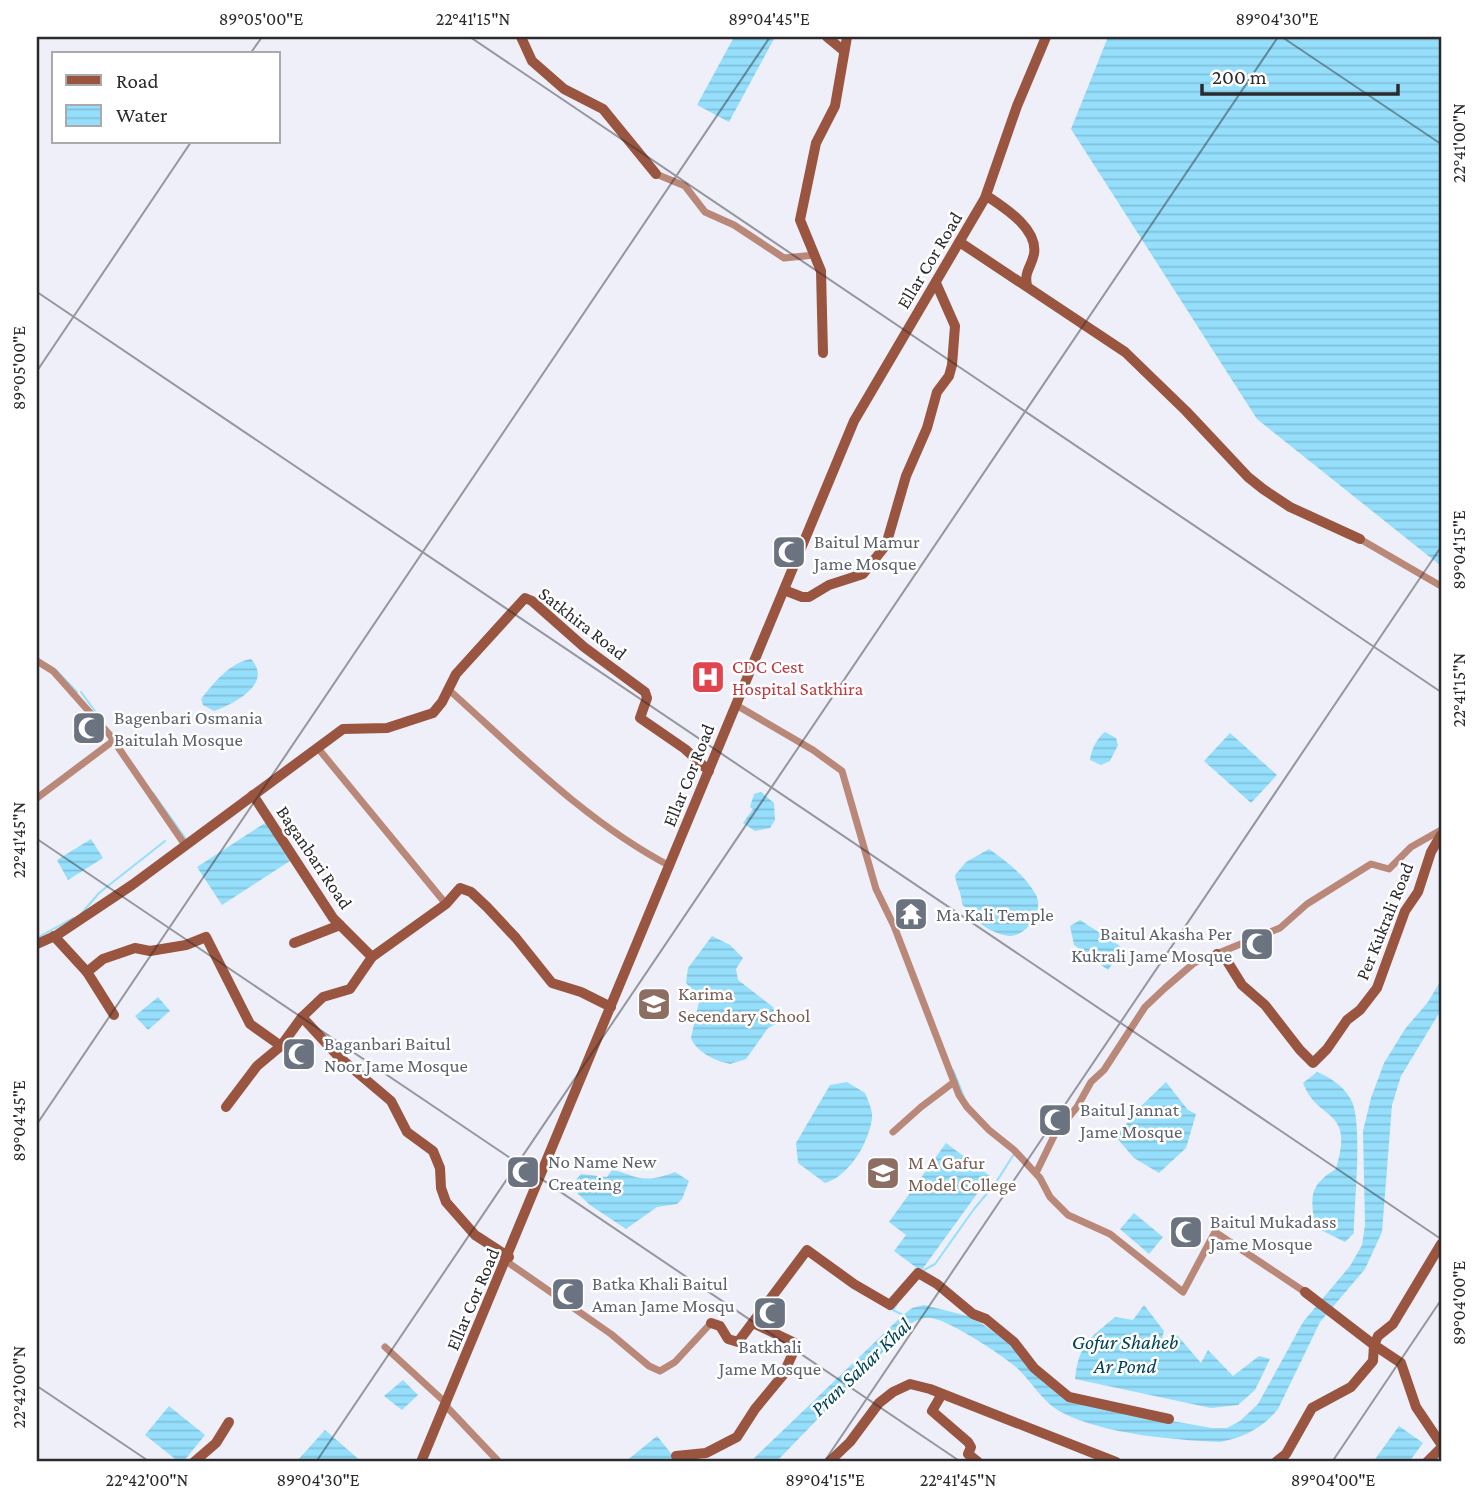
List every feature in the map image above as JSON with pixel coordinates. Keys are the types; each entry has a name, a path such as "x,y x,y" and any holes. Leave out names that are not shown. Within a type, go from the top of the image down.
{"street":[{"path":"521,37 532,61 564,89 603,109 656,174 685,186 705,212 734,225 783,258 815,255"},
{"path":"827,37 844,51"},
{"path":"823,353 821,271 800,220 816,143 835,106 847,37"},
{"name":"Ellar Cor Road","path":"423,1462 855,421 985,198 1017,106 1046,37"},
{"path":"990,198 1025,227 1035,243 1034,254 1025,276 1027,286"},
{"path":"961,243 1125,352 1263,489 1290,506 1360,539 1441,586"},
{"path":"784,590 809,597 829,585 863,574 886,545 906,476 927,428 937,392 950,376 955,326 936,283"},
{"name":"Satkhira Road","path":"37,944 54,936 132,884 343,729 387,728 433,713 442,702 456,674 525,598 532,601 584,648 645,692 647,698 640,718 685,749 709,771"},
{"path":"37,661 52,671 113,741 185,845"},
{"path":"448,689 522,756 613,832 637,849 670,866"},
{"path":"736,705 813,750 842,771 876,889 894,926 954,1082 967,1107 1036,1173 1050,1197 1068,1215 1110,1234 1183,1292 1215,1232 1305,1292 1401,1363 1416,1407 1441,1446 1427,1462"},
{"path":"37,798 113,741"},
{"path":"317,747 446,904"},
{"name":"Baganbari Road","path":"253,795 333,918 372,957"},
{"path":"1036,1173 1055,1134 1077,1107 1091,1082 1104,1070 1145,1007 1194,963 1280,928 1307,904 1371,864 1389,869 1411,847 1441,830"},
{"name":"Per Kukrali Road","path":"1217,954 1227,961 1242,985 1265,1005 1313,1063 1377,988 1405,911 1418,892 1431,852 1441,835"},
{"path":"226,1107 257,1066 281,1046 302,1017 323,997 349,989 372,957 446,904 460,888 471,892 516,938 552,983 581,992 611,1007"},
{"path":"294,943 340,925"},
{"path":"54,936 87,972 114,1016"},
{"path":"87,972 103,959 135,948 150,951 186,945 206,937 250,1024 281,1046"},
{"path":"302,1017 339,1057 391,1101 407,1132 433,1151 440,1168 440,1188 446,1202 475,1235 611,1334 649,1366 660,1371 675,1362 711,1323 720,1326 728,1339 738,1342 807,1250 854,1284 890,1305 918,1273 937,1284 973,1314 986,1319 1022,1350 1034,1368 1069,1397 1168,1419"},
{"path":"893,1132 954,1082"},
{"path":"1276,1462 1286,1454 1312,1408 1350,1387 1373,1362 1374,1345 1378,1336 1393,1324 1441,1244"},
{"path":"676,1456 706,1453 737,1437 755,1409 783,1375 797,1344 753,1323"},
{"path":"385,1347 446,1405 499,1462"},
{"path":"829,1462 850,1442 878,1403 910,1384 1116,1462"},
{"path":"942,1394 932,1411 968,1442 971,1447 968,1454 978,1462"},
{"path":"194,1462 216,1443 229,1422"}],"water":[{"path":"734,37 775,37 729,122 697,105"},
{"path":"1108,37 1441,37 1441,566 1257,419 1071,129"},
{"path":"251,659 257,668 258,677 248,692 214,711 203,705 201,699 223,674 236,664"},
{"path":"1105,732 1116,738 1118,745 1110,761 1101,765 1090,760 1095,744"},
{"path":"1230,733 1277,775 1251,803 1204,761"},
{"path":"761,792 774,803 775,820 770,828 755,831 743,823 753,809 750,807 754,794"},
{"path":"268,821 293,859 222,905 197,867"},
{"path":"91,839 103,858 68,880 57,860"},
{"path":"989,849 1021,875 1036,895 1036,914 1029,926 1018,934 1007,936 990,930 962,904 955,875 966,862"},
{"path":"1080,920 1120,946 1122,950 1108,970 1074,945 1070,926"},
{"path":"712,936 730,945 743,958 736,969 738,980 773,1007 778,1023 768,1028 746,1059 730,1064 707,1055 697,1048 691,1038 700,997 686,983 688,968"},
{"name":"Pran Sahar Khal","path":"1441,980 1441,1010 1401,1076 1392,1105 1382,1232 1365,1269 1320,1322 1278,1409 1259,1427 1245,1435 1220,1442 1140,1435 1098,1426 1056,1409 1017,1368 988,1347 949,1324 927,1318 910,1324 776,1462 750,1462 903,1315 912,1308 924,1305 972,1317 1013,1345 1056,1389 1121,1412 1212,1428 1227,1428 1240,1421 1258,1404 1303,1322 1350,1266 1362,1245 1365,1225 1363,1131 1371,1098 1384,1063"},
{"path":"158,997 170,1011 148,1030 135,1016"},
{"path":"1317,1072 1331,1079 1347,1093 1357,1124 1354,1233 1345,1242 1315,1227 1313,1200 1316,1187 1336,1169 1341,1149 1338,1125 1310,1096 1303,1083"},
{"path":"847,1082 865,1093 871,1109 870,1129 856,1158 842,1174 825,1183 798,1163 796,1143 830,1085"},
{"path":"1166,1082 1188,1110 1196,1114 1186,1148 1159,1173 1134,1158 1116,1137 1138,1109"},
{"path":"946,1143 990,1176 921,1271 894,1251 906,1235 889,1222"},
{"path":"612,1170 645,1178 675,1172 689,1181 682,1199 677,1204 657,1207 626,1229 590,1205 573,1189 574,1182 581,1174 607,1177"},
{"path":"1134,1213 1163,1237 1149,1254 1120,1229"},
{"name":"Gofur Shaheb Ar Pond","path":"1144,1305 1164,1331 1159,1350 1177,1335 1201,1363 1208,1350 1233,1376 1259,1356 1270,1359 1255,1390 1238,1405 1211,1408 1075,1379 1079,1358 1092,1337 1115,1317 1133,1320"},
{"path":"403,1380 418,1395 402,1410 384,1396"},
{"path":"169,1406 205,1435 183,1462 179,1462 145,1435"},
{"path":"1399,1426 1423,1443 1409,1462 1373,1462"},
{"path":"325,1430 362,1462 296,1462"},
{"path":"657,1436 678,1462 625,1462"}],"waterway":[{"path":"56,670 77,692"},
{"path":"81,692 103,722"},
{"path":"153,793 186,839"},
{"path":"81,914 99,893 165,841"},
{"path":"37,938 73,918"},
{"path":"953,1070 964,1097"},
{"path":"924,1270 935,1264 1014,1154"},
{"name":"Pran Sahar Khal","path":"897,1304 893,1310 903,1315"}],"place":[{"name":"Baitul Mamur Jame Mosque","path":"789,552"},
{"name":"CDC Cest Hospital Satkhira","path":"708,677"},
{"name":"Bagenbari Osmania Baitulah Mosque","path":"89,728"},
{"name":"Ma Kali Temple","path":"911,914"},
{"name":"Baitul Akasha Per Kukrali Jame Mosque","path":"1257,944"},
{"name":"Karima Secendary School","path":"654,1004"},
{"name":"Baganbari Baitul Noor Jame Mosque","path":"299,1054"},
{"name":"Baitul Jannat Jame Mosque","path":"1055,1120"},
{"name":"No Name New Createing","path":"523,1172"},
{"name":"M A Gafur Model College","path":"883,1173"},
{"name":"Baitul Mukadass Jame Mosque","path":"1186,1232"},
{"name":"Batka Khali Baitul Aman Jame Mosqu","path":"568,1294"},
{"name":"Batkhali Jame Mosque","path":"770,1313"}]}
